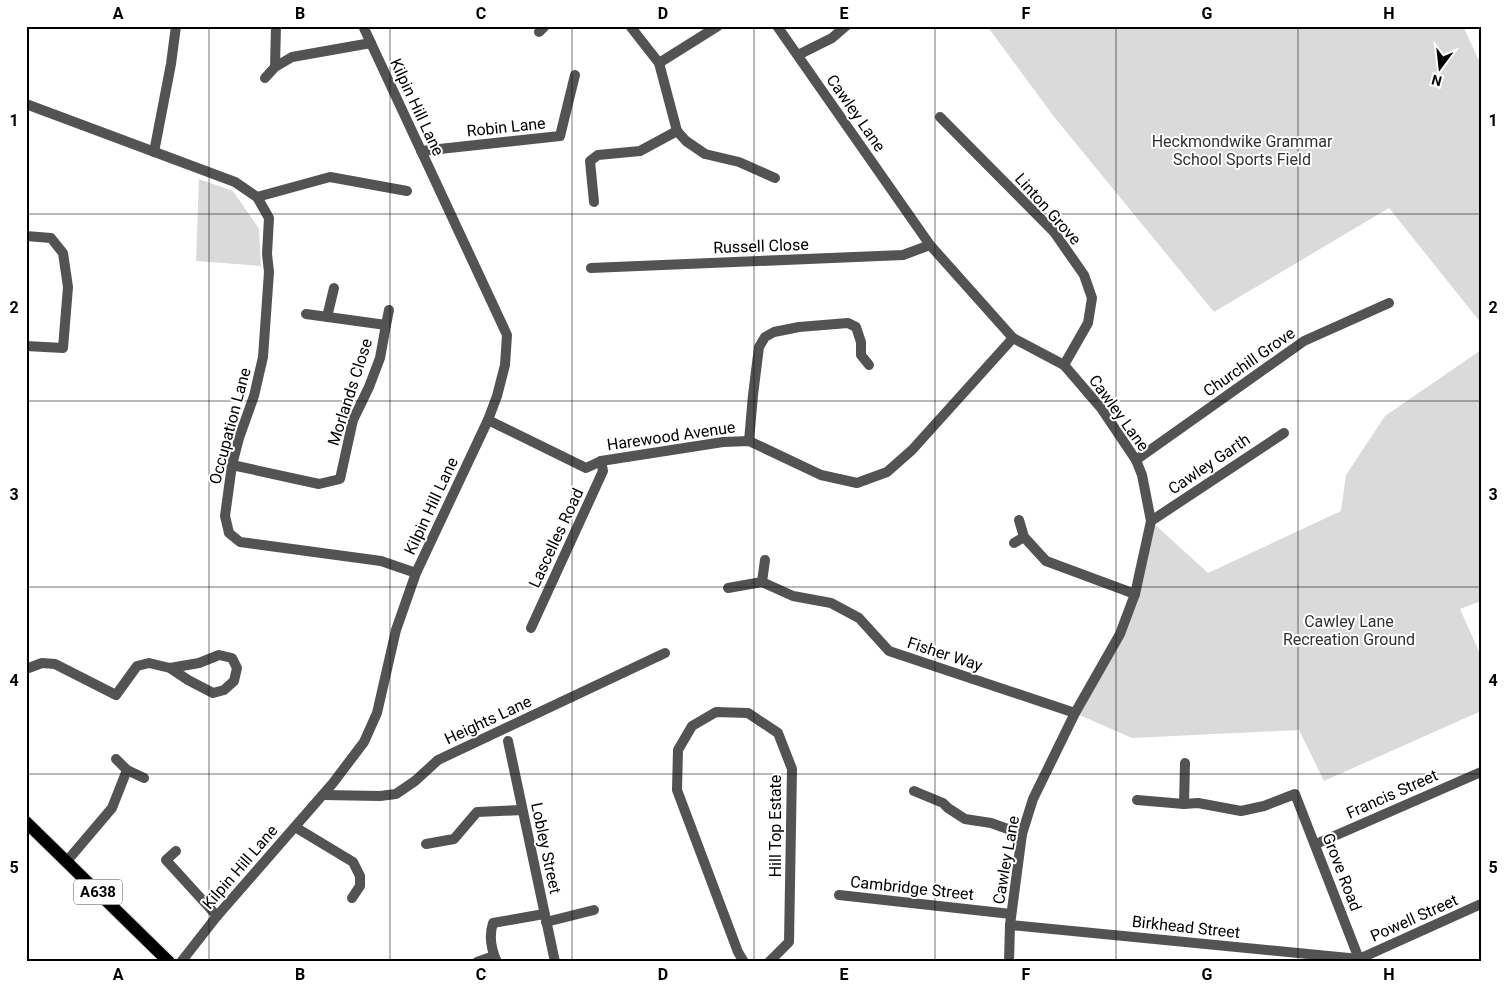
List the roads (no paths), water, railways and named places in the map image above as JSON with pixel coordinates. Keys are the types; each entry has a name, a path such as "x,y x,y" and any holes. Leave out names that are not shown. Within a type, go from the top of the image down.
{"main road":[{"name":"A638","path":"26,822 169,962"}],"street":[{"path":"154,152 171,64 176,26"},
{"path":"275,67 276,26"},
{"name":"Kilpin Hill Lane","path":"180,962 217,916 324,795 364,742 378,712 396,630 416,573 488,420 505,365 507,335 363,26"},
{"path":"630,26 659,63 677,131 686,141 704,154 739,162 775,178"},
{"path":"659,63 718,26"},
{"name":"Cawley Lane","path":"778,26 930,245 1013,338 1064,365 1101,408 1136,460 1142,475 1151,521 1135,594 1120,634 1075,713 1033,799 1022,834 1010,919 1009,962"},
{"path":"798,55 832,38 846,26"},
{"path":"265,78 275,67 292,57 371,43"},
{"name":"Robin Lane","path":"421,151 560,136 576,74"},
{"name":"Occupation Lane","path":"26,104 235,182 257,197 269,218 267,254 270,272 263,357 254,396 239,438 232,465 225,516 229,533 240,542 381,561 416,573"},
{"name":"Linton Grove","path":"940,117 1054,232 1084,275 1092,298 1088,323 1064,365"},
{"path":"594,202 590,161 598,155 640,151 677,131"},
{"path":"257,197 330,177 407,191"},
{"path":"26,236 51,238 63,252 68,287 64,348 26,346"},
{"name":"Russell Close","path":"591,268 903,255 930,245"},
{"path":"327,317 334,288"},
{"name":"Churchill Grove","path":"1136,460 1304,341 1388,303"},
{"name":"Morlands Close","path":"232,465 319,484 340,479 353,420 380,358 389,310"},
{"name":"Morlands Close","path":"306,314 386,324"},
{"path":"749,441 752,395 759,347 765,337 774,332 800,327 848,323 856,327 861,342 861,355 869,365"},
{"name":"Harewood Avenue","path":"488,420 586,468 601,461 723,442 749,441 821,475 857,483 887,472 912,450 1013,338"},
{"name":"Cawley Garth","path":"1151,521 1284,433"},
{"name":"Lascelles Road","path":"531,628 603,471 601,461"},
{"path":"1019,520 1024,537 1046,561 1135,594"},
{"path":"1014,542 1024,537"},
{"path":"728,588 762,582 765,560"},
{"name":"Fisher Way","path":"762,582 793,596 831,603 845,610 859,618 889,651 1075,713"},
{"name":"Heights Lane","path":"324,795 380,796 396,794 415,781 438,760 665,653"},
{"path":"26,669 42,663 55,664 116,695 137,666 149,663 170,668 188,680 214,693 224,690 234,682 237,668 232,658 219,655 199,663 170,668"},
{"name":"Hill Top Estate","path":"744,962 738,952 677,790 678,750 692,726 716,712 748,713 778,733 792,769 789,942 769,962"},
{"name":"Lobley Street","path":"508,741 555,962"},
{"path":"116,759 128,770 144,778"},
{"path":"1137,800 1184,804 1185,763"},
{"path":"67,861 112,808 128,770"},
{"name":"Francis Street","path":"1316,844 1481,772"},
{"path":"914,791 942,803 965,819 991,823 1022,834"},
{"name":"Grove Road","path":"1184,804 1198,803 1240,811 1264,806 1295,794 1316,844 1359,960"},
{"path":"426,844 454,839 477,812 522,810"},
{"path":"295,828 353,862 360,876 360,886 352,898"},
{"path":"176,851 166,860 217,916"},
{"name":"Cambridge Street","path":"839,895 1010,919"},
{"name":"Powell Street","path":"1359,960 1481,904"},
{"path":"477,962 495,959 490,933 493,923 545,918 594,910"},
{"name":"Birkhead Street","path":"1010,919 1359,960"}],"park label":[{"name":"Heckmondwike Grammar School Sports Field","path":"1242,150"},
{"name":"Cawley Lane Recreation Ground","path":"1349,630"}]}
